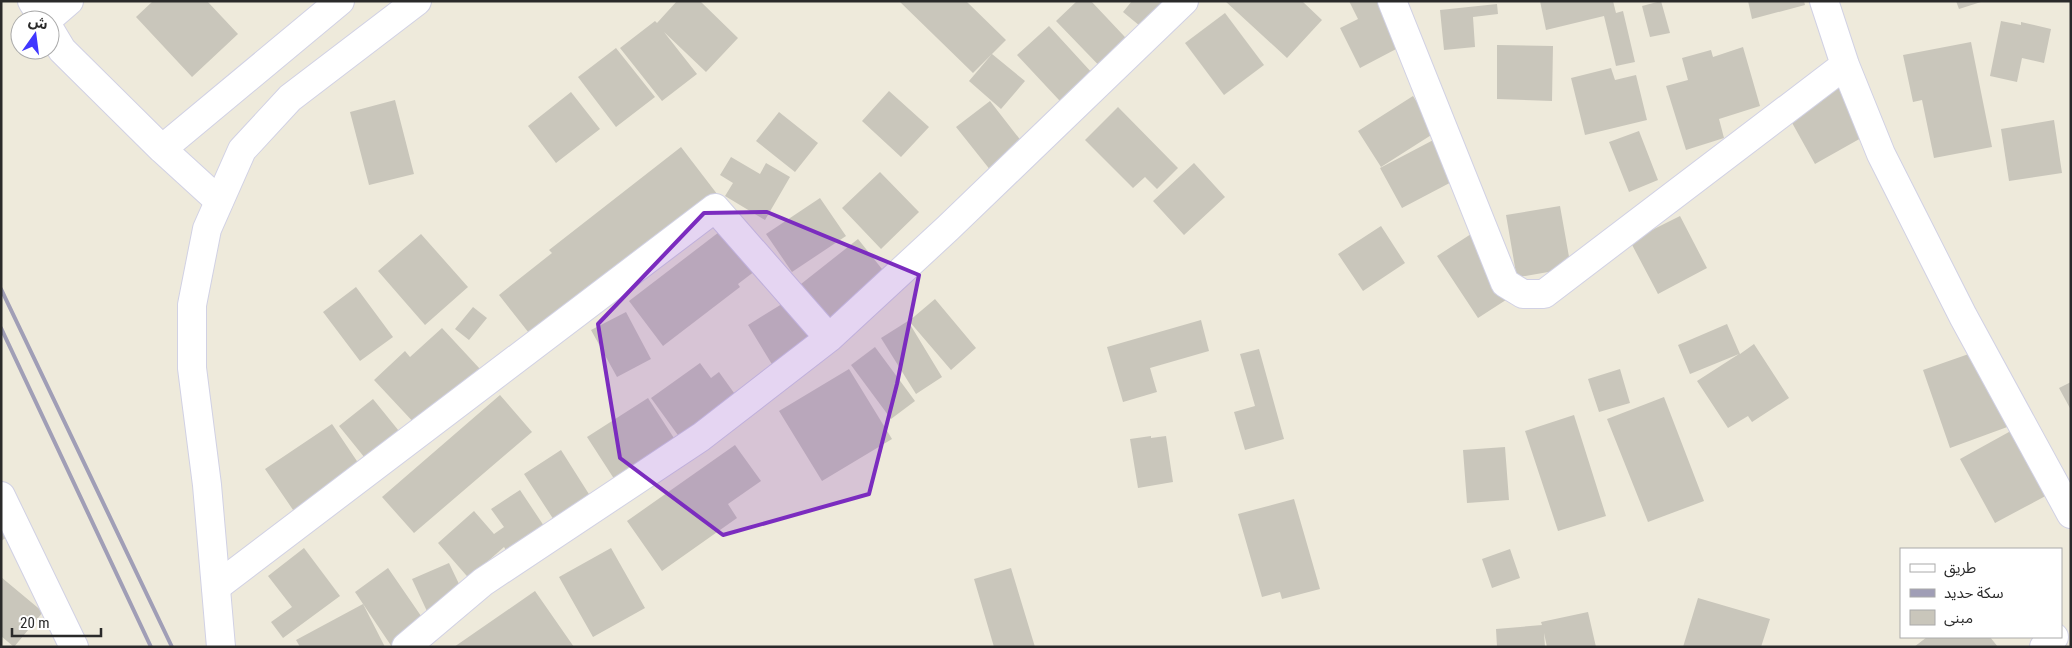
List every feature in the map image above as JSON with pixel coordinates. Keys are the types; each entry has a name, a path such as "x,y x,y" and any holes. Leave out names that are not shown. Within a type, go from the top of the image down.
{"street":[{"path":"58,10 69,1"},
{"path":"162,149 340,1"},
{"path":"221,647 207,485 192,368 192,305 207,229 242,150 290,98 417,1"},
{"path":"406,647 483,582 701,437 829,338 948,228 1184,1"},
{"path":"1392,1 1505,283 1523,294 1544,294 1846,65"},
{"path":"1824,1 1846,65 1885,162 1963,316 2071,514"},
{"path":"60,47 162,149 219,201"},
{"path":"216,587 714,208 829,338"},
{"path":"1,496 9,537 74,647"},
{"path":"2044,647 2053,638"}],"highlighted area":[{"path":"767,212 919,275 897,384 869,494 723,535 620,458 598,324 704,213"}],"building":[{"path":"153,1 207,1 238,34 192,77 136,17"},
{"path":"677,1 700,1 738,38 706,72 664,32 697,74 662,101 620,48 655,21 657,23"},
{"path":"899,1 966,1 1006,40 973,73"},
{"path":"1077,1 1091,1 1140,53 1112,79 1056,21"},
{"path":"1132,1 1189,1 1157,40 1123,12"},
{"path":"1225,1 1302,1 1322,20 1287,58"},
{"path":"1349,1 1401,1 1419,37 1360,68 1340,28 1358,19"},
{"path":"1540,1 1613,1 1616,13 1623,11 1635,62 1616,66 1604,16 1546,30"},
{"path":"1661,1 1670,33 1650,37 1642,6"},
{"path":"1748,1 1804,1 1805,5 1752,19"},
{"path":"1956,1 1981,1 1981,2 1959,9"},
{"path":"1497,4 1498,14 1473,17 1475,47 1444,50 1440,10"},
{"path":"1225,13 1264,65 1224,95 1185,43"},
{"path":"2001,21 2021,25 2021,22 2051,29 2044,63 2022,58 2017,82 1990,76"},
{"path":"1049,26 1104,86 1073,115 1017,55"},
{"path":"1971,42 1992,147 1934,158 1922,100 1913,102 1903,55"},
{"path":"1497,45 1553,46 1552,101 1497,99"},
{"path":"1743,47 1760,106 1719,119 1724,138 1686,150 1666,86 1688,80 1682,58 1711,50 1713,57"},
{"path":"616,48 655,97 616,127 578,77"},
{"path":"992,54 1025,81 1001,109 969,81"},
{"path":"1611,68 1615,80 1636,75 1647,120 1585,135 1571,78"},
{"path":"1842,82 1870,133 1815,164 1786,112"},
{"path":"889,91 929,127 901,157 862,121"},
{"path":"571,92 600,129 556,163 528,126"},
{"path":"1413,96 1436,132 1381,167 1358,131"},
{"path":"395,100 414,174 369,185 350,112"},
{"path":"990,101 1029,151 995,176 956,127"},
{"path":"1118,107 1178,168 1157,189 1145,177 1133,188 1085,140"},
{"path":"779,112 818,143 795,172 756,141"},
{"path":"2054,120 2062,173 2009,181 2001,129"},
{"path":"1639,131 1658,180 1629,192 1609,142"},
{"path":"1439,137 1461,177 1402,208 1380,168"},
{"path":"681,147 724,203 540,347 499,295 552,253 549,250"},
{"path":"731,157 760,174 766,163 790,177 765,220 725,196 733,183 720,175"},
{"path":"1194,163 1225,197 1184,235 1153,201"},
{"path":"880,172 919,212 881,249 842,208"},
{"path":"820,198 846,236 792,272 766,234"},
{"path":"1560,206 1571,268 1519,277 1526,287 1478,318 1437,256 1485,225 1516,273 1506,215"},
{"path":"1680,216 1707,268 1658,294 1630,241"},
{"path":"1381,226 1405,263 1363,291 1338,254"},
{"path":"723,229 755,271 738,284 740,287 663,346 629,301"},
{"path":"421,234 468,287 425,325 378,271"},
{"path":"858,239 894,284 837,329 801,284"},
{"path":"356,287 393,337 360,361 323,312"},
{"path":"790,299 824,352 781,379 748,325"},
{"path":"935,299 976,348 951,370 909,321"},
{"path":"473,307 487,318 469,340 455,329"},
{"path":"626,312 651,359 617,377 591,330"},
{"path":"1201,320 1209,351 1150,368 1157,392 1123,402 1107,347"},
{"path":"908,321 942,377 916,394 881,338"},
{"path":"1727,324 1740,354 1754,344 1789,398 1752,422 1748,416 1728,428 1697,381 1739,354 1690,374 1678,345"},
{"path":"442,328 480,369 417,426 374,380 405,351 410,357"},
{"path":"875,347 915,401 891,419 851,365"},
{"path":"1259,349 1284,439 1245,450 1234,412 1255,406 1240,354"},
{"path":"1983,349 2010,426 1950,448 1923,370"},
{"path":"700,363 711,378 719,372 747,411 688,449 651,398"},
{"path":"849,369 892,439 822,481 779,411"},
{"path":"1620,369 1630,403 1599,412 1588,379"},
{"path":"2071,382 2071,410 2059,388"},
{"path":"500,395 532,432 414,533 382,497"},
{"path":"1664,397 1704,501 1648,522 1607,419"},
{"path":"648,398 683,452 620,488 587,437"},
{"path":"373,399 403,436 369,463 339,426"},
{"path":"1574,415 1606,516 1558,531 1525,431"},
{"path":"332,424 369,479 302,523 265,469"},
{"path":"2018,427 2053,492 1995,523 1960,459"},
{"path":"1151,436 1151,438 1166,436 1173,482 1138,488 1130,439"},
{"path":"735,445 761,481 728,504 737,518 662,571 627,521"},
{"path":"1505,447 1509,500 1467,503 1463,450"},
{"path":"561,450 599,510 563,534 524,474"},
{"path":"520,490 554,541 516,566 504,547 487,562 498,575 480,591 438,543 474,511 494,534 504,527 491,509"},
{"path":"1294,499 1320,589 1282,599 1280,592 1262,597 1238,514"},
{"path":"1,511 16,531 1,541"},
{"path":"304,548 340,596 283,638 271,622 292,607 268,576"},
{"path":"611,548 645,608 593,637 559,577"},
{"path":"1510,549 1520,578 1492,588 1482,559"},
{"path":"449,563 469,605 432,622 412,579"},
{"path":"388,568 430,629 404,647 392,647 355,592"},
{"path":"1011,568 1035,647 994,647 974,579"},
{"path":"1,577 43,612 14,647 1,636"},
{"path":"535,591 574,647 454,647"},
{"path":"1698,598 1770,619 1761,647 1683,647"},
{"path":"363,604 385,647 300,647 296,640"},
{"path":"1588,612 1596,647 1547,647 1544,633 1545,647 1497,647 1496,629 1542,625 1541,622"},
{"path":"1926,638 1991,638 1998,647 1914,647"}],"railway":[{"path":"1,289 172,647"},
{"path":"1,328 151,647"}]}
